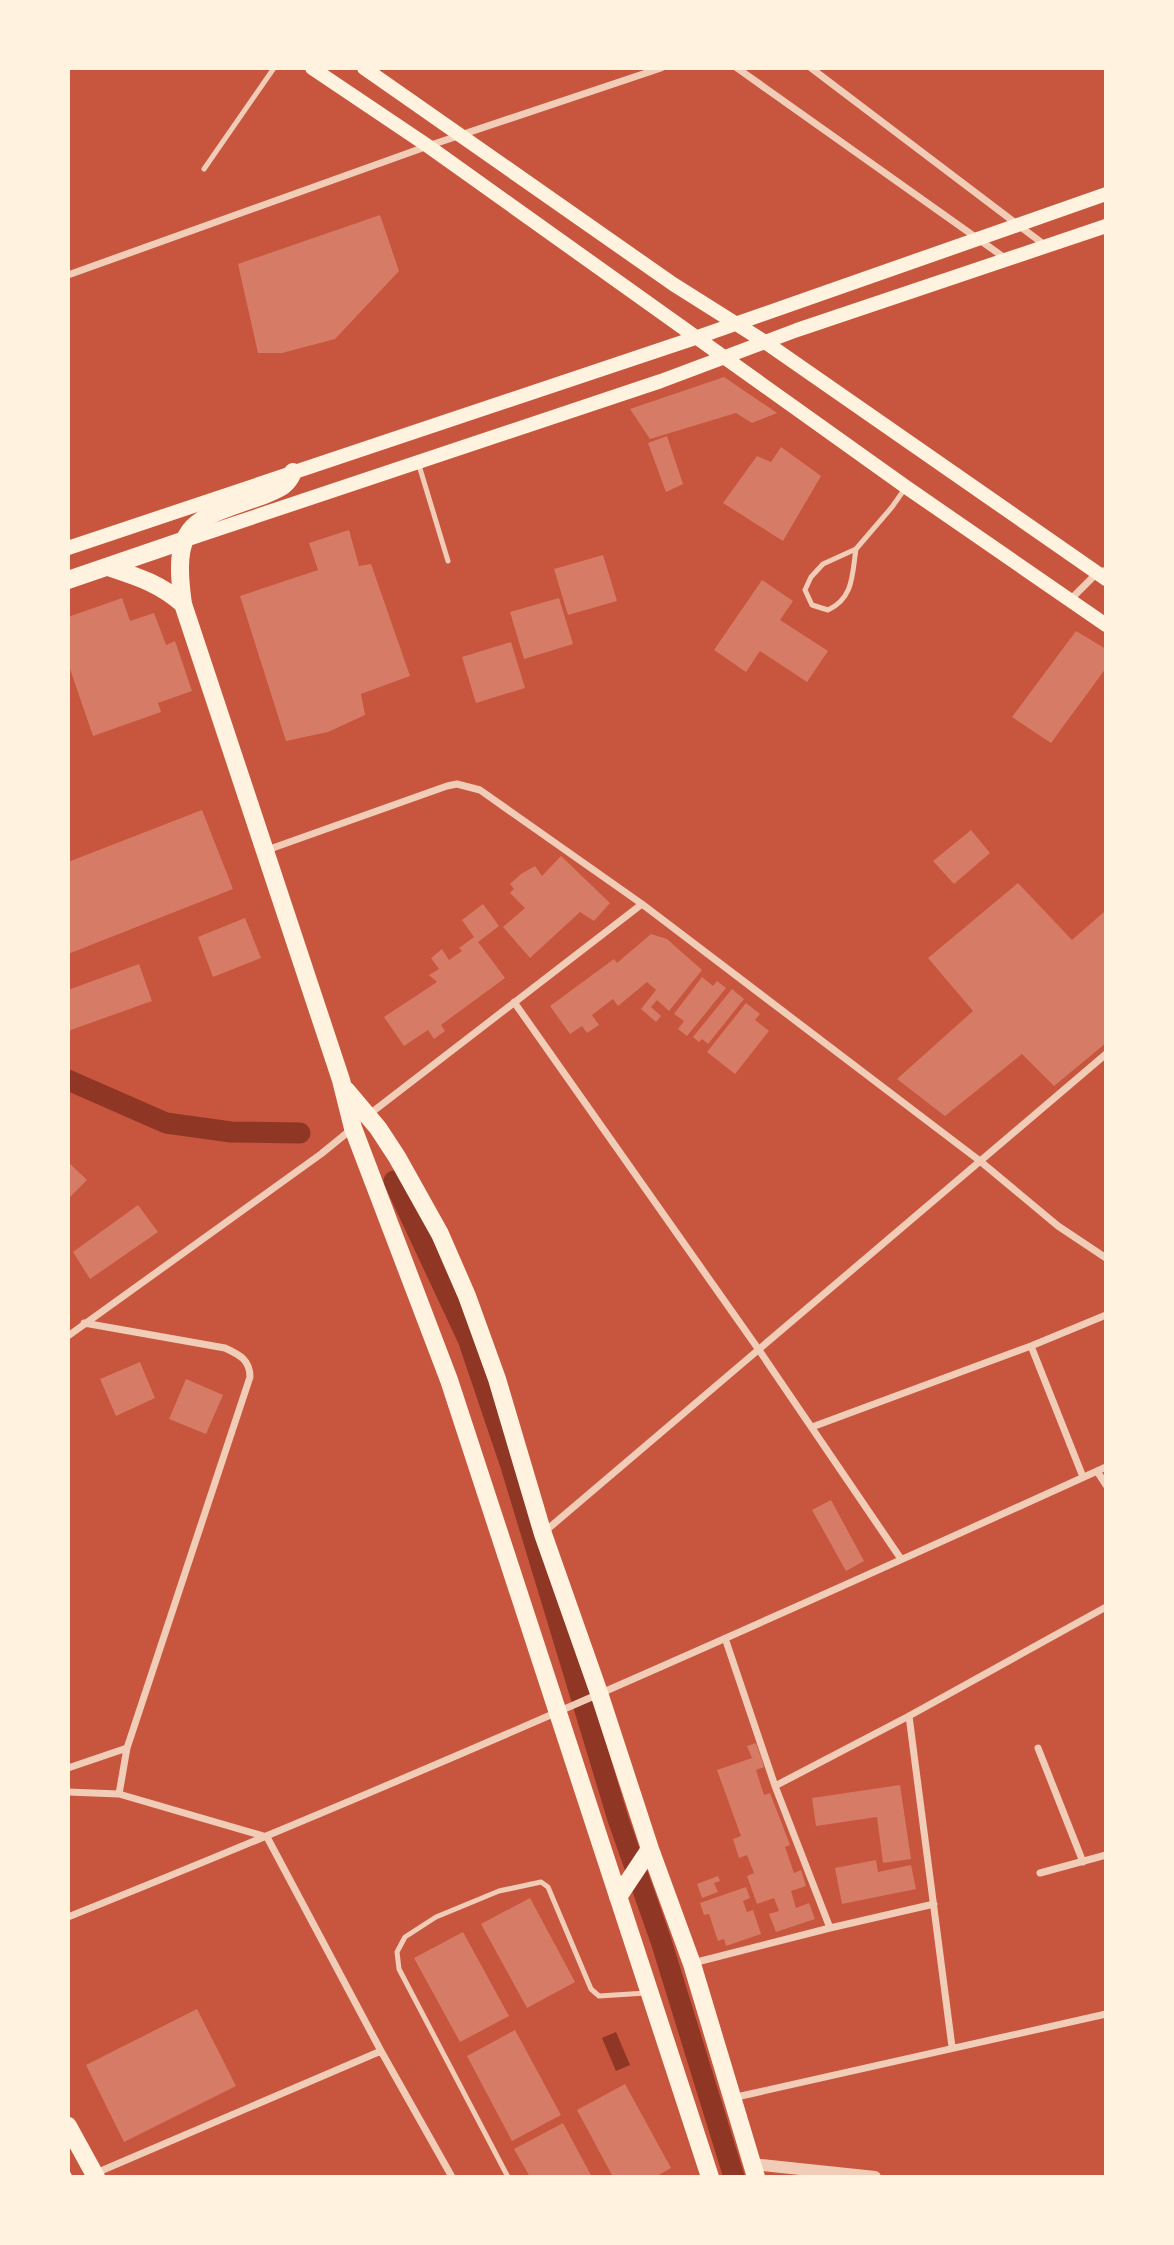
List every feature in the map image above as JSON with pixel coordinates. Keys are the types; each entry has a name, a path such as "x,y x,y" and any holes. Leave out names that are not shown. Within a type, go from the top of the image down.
{"main road":[{"path":"312,68 428,146 906,487 1106,625"},
{"path":"364,68 459,136 1103,574"},
{"path":"68,548 698,337 1106,194"},
{"path":"68,580 1106,226"},
{"path":"293,472 289,483 209,515 196,523 182,541 180,579 184,604 343,1087 354,1128 449,1380 561,1709 710,2177"},
{"path":"108,567 166,589 184,604"},
{"path":"343,1087 397,1157 440,1234 467,1296 497,1379 542,1534 648,1851 692,1964 754,2171"},
{"path":"621,1893 648,1851"},
{"path":"68,2126 95,2175"}],"street":[{"path":"68,275 428,146 661,68"},
{"path":"737,68 1008,260"},
{"path":"811,68 1046,247"},
{"path":"1070,600 1103,574"},
{"path":"264,850 457,783 487,793 642,904 980,1161 1058,1226 1106,1258"},
{"path":"68,1336 321,1154 642,904"},
{"path":"514,1002 759,1350 901,1559"},
{"path":"542,1534 1106,1054"},
{"path":"812,1427 1031,1346 1106,1315"},
{"path":"85,1323 225,1348 246,1359 250,1367 250,1377 127,1748 119,1794"},
{"path":"1031,1346 1083,1477"},
{"path":"68,1917 267,1838 725,1638 1106,1467"},
{"path":"1097,1471 1106,1485"},
{"path":"775,1786 909,1717 1106,1607"},
{"path":"725,1638 775,1786 830,1928"},
{"path":"909,1717 952,2047"},
{"path":"68,1768 127,1748"},
{"path":"1038,1748 1083,1862"},
{"path":"68,1792 119,1794 267,1838 452,2177"},
{"path":"1040,1873 1106,1855"},
{"path":"692,1964 934,1904"},
{"path":"732,2098 1106,2014"},
{"path":"95,2175 381,2050"},
{"path":"754,2171 875,2177"}],"lane":[{"path":"204,169 274,68"},
{"path":"418,462 448,561"},
{"path":"856,550 847,594 839,605 828,610 812,605 805,590 811,577 823,564 856,550 906,487"},
{"path":"508,2177 399,1969 397,1952 405,1937 436,1917 474,1901 499,1891 541,1882 548,1887 591,1989 599,1996 650,1992"}],"shaded area":[{"path":"616,2032 630,2065 616,2071 602,2038"}],"building":[{"path":"380,215 399,271 335,339 282,353 258,353 238,264"},
{"path":"724,377 777,413 752,423 736,413 650,439 630,409"},
{"path":"667,436 683,484 666,492 648,443"},
{"path":"781,447 821,476 783,541 723,503 757,456 771,462"},
{"path":"349,530 359,566 371,564 410,676 361,694 365,715 328,732 286,741 240,596 318,570 309,543"},
{"path":"603,555 617,601 568,615 554,569"},
{"path":"762,580 793,601 780,620 828,651 807,682 760,651 746,672 714,650"},
{"path":"122,598 130,621 154,613 166,645 175,641 192,691 158,703 161,712 93,736 68,663 68,617"},
{"path":"559,598 573,644 524,659 510,612"},
{"path":"1076,631 1106,649 1106,668 1051,743 1012,717"},
{"path":"511,642 525,688 476,703 462,657"},
{"path":"202,810 233,889 68,954 68,862"},
{"path":"971,830 990,853 954,884 933,861"},
{"path":"561,856 610,903 594,921 580,912 530,958 503,927 525,908 510,893 514,889 510,884 535,866 542,876"},
{"path":"1018,883 1072,940 1104,912 1106,914 1106,1043 1054,1086 1022,1054 945,1116 897,1079 973,1011 928,958"},
{"path":"483,904 499,926 478,942 505,978 441,1025 445,1031 434,1039 428,1030 404,1046 384,1017 437,982 429,975 439,969 431,958 442,949 449,960 462,951 459,948 474,937 462,920"},
{"path":"245,918 261,958 213,977 198,937"},
{"path":"651,934 667,939 702,970 669,1011 657,1000 651,1007 661,1016 656,1022 641,1009 656,990 647,982 618,1006 613,999 592,1015 599,1025 587,1033 582,1026 570,1034 550,1006 614,959 617,963"},
{"path":"139,964 152,1001 68,1031 68,990"},
{"path":"702,977 713,986 717,981 726,988 687,1036 678,1029 684,1021 674,1014"},
{"path":"732,989 744,999 708,1044 702,1039 699,1042 693,1037"},
{"path":"746,1003 760,1014 755,1020 769,1031 735,1074 707,1052"},
{"path":"68,1162 87,1180 68,1199"},
{"path":"138,1205 158,1232 90,1279 73,1252"},
{"path":"140,1362 155,1398 116,1416 100,1379"},
{"path":"186,1379 223,1395 206,1434 169,1419"},
{"path":"831,1500 864,1561 846,1571 812,1510"},
{"path":"756,1743 764,1767 756,1770 764,1795 770,1793 790,1845 785,1847 794,1873 801,1870 806,1886 791,1891 796,1908 809,1903 815,1919 776,1932 769,1914 779,1911 774,1898 757,1904 747,1876 754,1873 747,1855 739,1858 733,1839 741,1836 717,1770 752,1758 747,1746"},
{"path":"900,1785 911,1859 883,1863 877,1817 816,1826 812,1798"},
{"path":"876,1860 878,1872 911,1865 916,1889 842,1904 835,1868"},
{"path":"718,1876 720,1881 714,1883 718,1892 702,1898 697,1884"},
{"path":"746,1887 750,1898 743,1901 747,1912 753,1910 761,1934 726,1946 724,1939 718,1941 709,1914 704,1915 700,1903"},
{"path":"530,1898 575,1982 527,2008 481,1924"},
{"path":"463,1932 509,2016 460,2042 414,1958"},
{"path":"197,2009 236,2086 124,2142 86,2065"},
{"path":"515,2030 561,2115 512,2141 467,2056"},
{"path":"625,2084 671,2168 655,2177 613,2177 577,2110"},
{"path":"563,2123 592,2177 530,2177 514,2149"}],"waterway":[{"path":"68,1080 166,1123 231,1132 300,1133"},
{"path":"394,1181 468,1339 511,1466 618,1819 661,1941 734,2177"}]}
